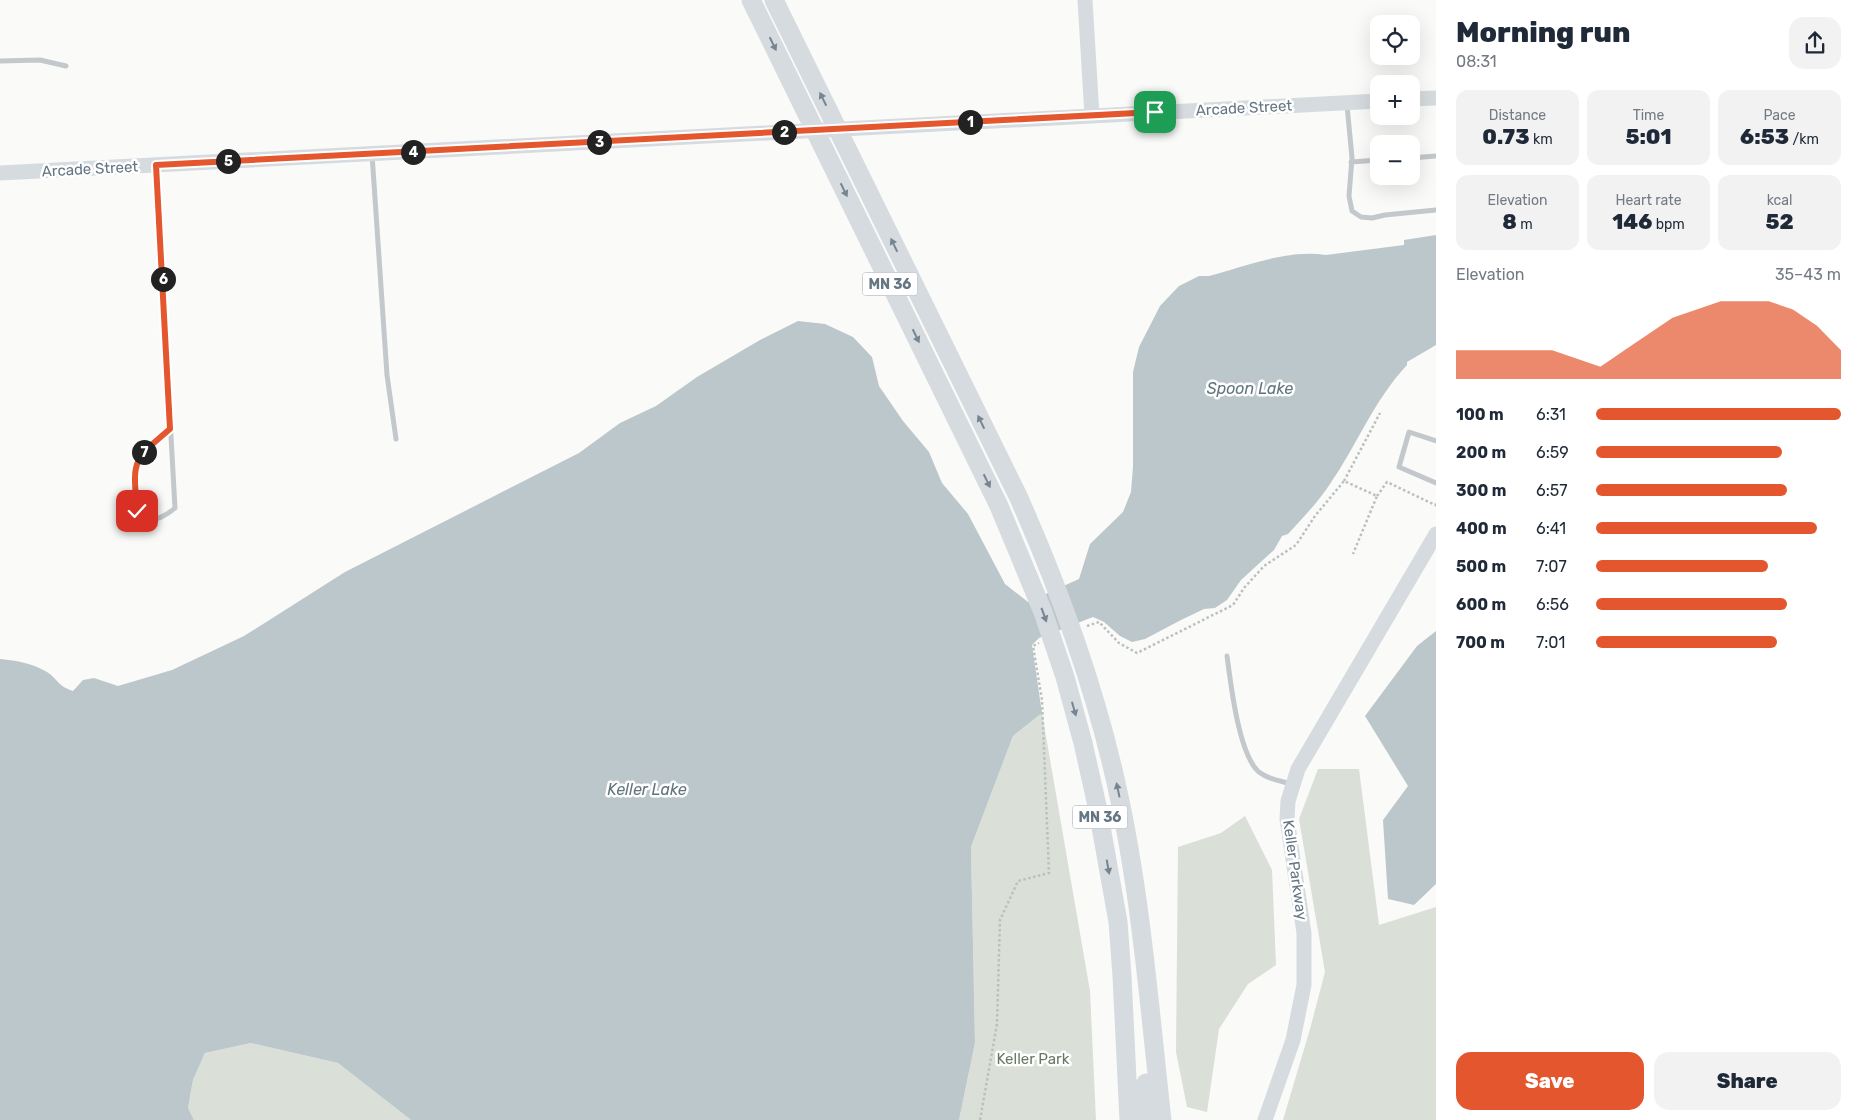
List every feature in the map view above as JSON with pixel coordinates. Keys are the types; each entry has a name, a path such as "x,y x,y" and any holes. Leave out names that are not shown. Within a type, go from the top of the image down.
{"highway":[{"name":"MN 36","path":"751,0 995,497 1027,569 1060,662 1083,743 1098,810 1118,922 1128,1120"},
{"name":"MN 36","path":"774,0 1018,496 1047,561 1080,653 1110,757 1120,802 1135,890 1148,1120"},
{"path":"1135,890 1162,1120"},
{"path":"1117,1120 1122,976"}],"street":[{"path":"1086,0 1092,116"},
{"path":"1420,99 1436,98"},
{"name":"Arcade Street","path":"0,173 1370,101"},
{"name":"Keller Parkway","path":"1265,1120 1293,1040 1304,985 1304,933 1286,819 1292,784 1298,769 1436,534"}],"lane":[{"path":"0,61 40,60 66,66"},
{"path":"1347,102 1351,162 1349,196 1352,211 1361,217 1372,218 1436,210"},
{"path":"372,154 388,375 396,439"},
{"path":"1420,157 1436,156"},
{"path":"1351,162 1370,161"},
{"path":"156,165 175,508 166,517 146,521 140,520 137,511 134,476 137,461 144,451 170,429"},
{"path":"1436,441 1408,432 1399,467 1436,483"},
{"path":"1227,656 1234,702 1247,755 1257,770 1292,784"}],"path":[{"path":"1099,622 1119,643 1137,653 1233,605 1244,588 1264,566 1296,545 1315,516 1344,481 1380,413"},
{"path":"1344,481 1377,496"},
{"path":"1353,554 1377,496 1387,482 1436,504"},
{"path":"980,1120 997,1024 1000,920 1018,881 1050,873 1042,700 1034,646 1040,642"}],"green space":[{"name":"Keller Park","path":"1042,713 1090,991 1096,1120 959,1120 975,1043 971,847 1013,736"},
{"path":"1318,769 1359,769 1379,925 1436,907 1436,1120 1283,1120 1325,972 1299,819"},
{"path":"1245,816 1272,870 1276,965 1248,984 1219,1029 1207,1112 1187,1107 1176,1052 1178,847 1221,833"},
{"path":"251,1043 338,1063 411,1120 194,1120 188,1108 193,1080 205,1053"}],"water":[{"name":"Keller Lake","path":"1436,235 1436,345 1407,362 1407,365 1375,408 1330,484 1305,516 1288,534 1282,536 1274,550 1241,580 1227,600 1215,608 1204,609 1145,639 1132,642 1120,636 1104,622 1093,617 1039,638 1032,645 1042,713 1013,736 971,847 975,1043 959,1120 411,1120 338,1063 251,1043 205,1053 193,1080 188,1108 194,1120 0,1120 0,659 36,666 51,675 63,687 73,691 83,680 94,678 118,686 172,670 244,636 345,572 579,453 620,423 656,406 697,377 760,340 798,321 825,324 853,337 872,357 879,386 903,421 929,452 942,483 968,514 1005,584 1028,602 1079,579 1090,544 1123,512 1131,492 1133,467 1133,372 1139,347 1160,306 1179,286 1199,276 1209,276 1282,256 1297,254 1326,255 1404,245 1404,240"},
{"path":"1436,631 1436,884 1414,905 1388,899 1383,820 1408,786 1365,716 1417,646"}],"route":[{"path":"137,511 134,476 137,461 144,451 170,429 156,165 1155,112"}],"water label":[{"name":"Spoon Lake","path":"1250,388"}]}
